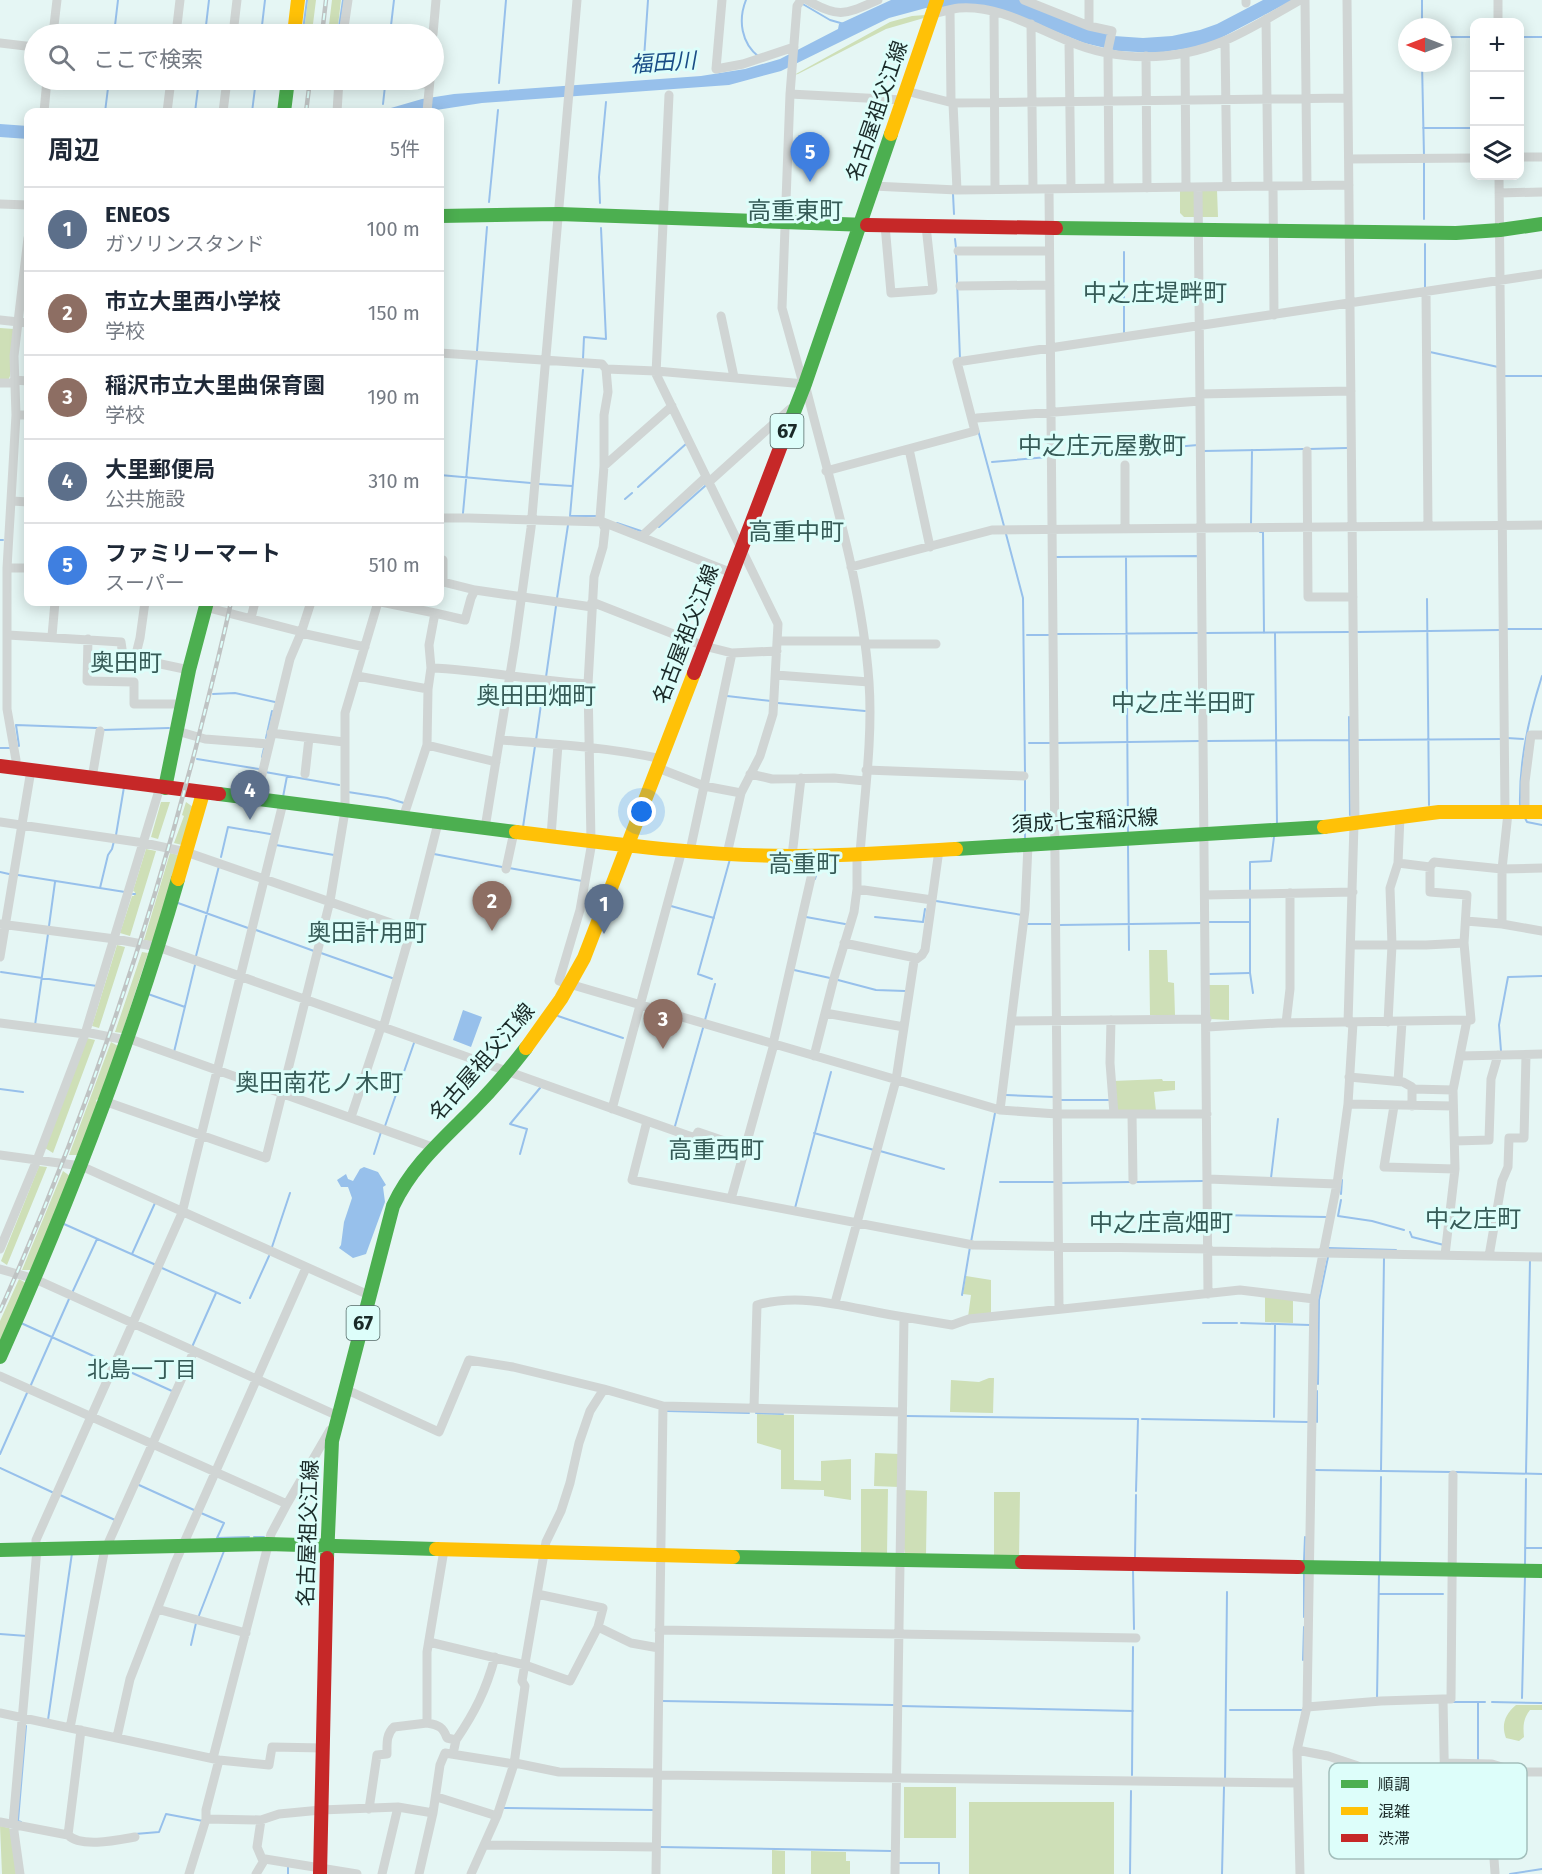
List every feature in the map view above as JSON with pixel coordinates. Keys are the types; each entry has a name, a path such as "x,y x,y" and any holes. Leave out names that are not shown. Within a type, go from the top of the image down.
{"street":[{"path":"54,24 57,0"},
{"path":"177,24 180,0"},
{"path":"234,24 237,0"},
{"path":"295,24 298,0"},
{"path":"344,24 348,0"},
{"path":"434,24 436,0"},
{"path":"485,828 522,597 532,519 577,0"},
{"path":"722,0 716,69 743,64 794,48"},
{"path":"807,0 832,13 850,12 875,1"},
{"path":"1024,0 1089,26 1112,31 1107,53 1109,188"},
{"path":"1089,0 1089,26"},
{"path":"934,8 994,12 1031,24 1070,42 1107,53 1146,56 1185,53 1225,41 1300,0"},
{"path":"1305,0 1307,185"},
{"path":"1300,1874 1297,1750 1307,1707 1314,1299 1337,1184 1348,1104 1349,1077 1354,824 1347,0"},
{"path":"1497,0 1498,18"},
{"path":"799,3 790,94 782,308 805,384 851,567 865,642 870,716 854,912 814,1056"},
{"name":"名古屋祖父江線","path":"320,1871 327,1547 332,1441 385,1233 397,1196 417,1167 507,1072 537,1035 572,985 585,958 805,384 934,8"},
{"path":"950,10 957,190"},
{"path":"994,12 996,189"},
{"path":"1266,19 1274,315"},
{"path":"1031,24 1033,189"},
{"path":"1225,41 1227,186"},
{"path":"1070,42 1071,188"},
{"path":"0,43 24,46"},
{"path":"1185,53 1186,187"},
{"path":"1146,56 1147,188"},
{"path":"44,108 46,90"},
{"path":"168,108 170,90"},
{"path":"224,108 226,90"},
{"path":"284,108 287,90"},
{"path":"337,108 338,90"},
{"path":"427,108 429,90"},
{"path":"790,94 904,96 952,103 1348,98"},
{"path":"669,95 656,371 778,624 773,714 760,756 741,793 727,854"},
{"path":"1524,157 1542,157"},
{"path":"1349,159 1470,158"},
{"path":"1499,180 1507,813 1502,868 1502,924"},
{"path":"873,186 957,190 1349,185"},
{"path":"1198,187 1208,1294"},
{"path":"1049,189 1059,1308"},
{"path":"1499,193 1542,192"},
{"path":"0,204 24,205"},
{"path":"444,216 559,214 860,225 1456,233 1542,224"},
{"path":"885,225 891,294 933,290 926,226"},
{"path":"958,251 1050,250"},
{"path":"826,471 975,431 957,362 1542,274"},
{"path":"960,286 1050,285"},
{"path":"1426,292 1428,526"},
{"path":"722,316 734,377"},
{"path":"0,320 24,322 14,356 16,415 12,501 4,542 7,568 5,632 7,709 16,760 15,768"},
{"path":"444,353 602,364 606,369 608,392 604,415 604,466 600,518 605,529 603,546 594,577 588,684 591,842 580,910 559,981 1000,1110 1058,1114 1207,1114"},
{"path":"606,369 805,384"},
{"path":"0,383 24,381"},
{"path":"977,418 1200,397 1351,391"},
{"path":"604,466 672,406"},
{"path":"642,536 790,409 795,410"},
{"path":"16,415 24,415"},
{"path":"909,449 930,546"},
{"path":"1306,451 1308,597 1353,597"},
{"path":"1125,465 1125,529"},
{"path":"12,501 24,502"},
{"path":"444,519 603,522 732,573"},
{"path":"851,567 992,530 1542,525"},
{"path":"7,568 24,568"},
{"path":"444,582 475,590 522,597 592,604 704,646 732,653 778,646 865,642 936,644"},
{"path":"400,606 465,621 475,590"},
{"path":"52,636 55,606"},
{"path":"135,658 141,638 145,606"},
{"path":"0,1249 37,1160 85,1033 163,787 205,606"},
{"path":"212,606 301,632 365,646"},
{"path":"251,618 254,606"},
{"path":"256,799 290,659 310,606"},
{"path":"104,1101 266,1158 330,901 345,811 345,713 379,606"},
{"path":"403,818 427,745 428,690 431,668 429,645 435,613"},
{"path":"5,632 121,642 123,656 189,670"},
{"path":"88,639 87,681 134,682 134,704 182,704"},
{"path":"612,1109 704,786 732,653"},
{"path":"431,668 510,674 588,684"},
{"path":"776,675 869,682"},
{"path":"357,676 428,690"},
{"path":"92,778 100,731"},
{"path":"177,731 205,739 268,744"},
{"path":"271,734 344,742"},
{"path":"1525,813 1525,782 1531,735 1542,735"},
{"path":"305,774 309,738"},
{"path":"500,740 629,752 660,763 704,786 741,793"},
{"path":"427,745 496,762"},
{"path":"551,836 558,745"},
{"name":"須成七宝稲沢線","path":"0,766 591,842 727,854 792,856 1204,836 1331,827 1439,812 1542,812"},
{"path":"0,957 3,925 31,770"},
{"path":"866,770 1024,776"},
{"path":"750,774 772,779 834,778 865,782"},
{"path":"792,856 801,778"},
{"path":"0,1357 81,1166 127,1039 158,947 203,793"},
{"path":"20,1874 13,1824 24,1719 36,1540 182,1213 283,803"},
{"path":"1388,1022 1392,945 1390,888 1398,863 1400,816"},
{"path":"0,822 144,843 186,852 411,930"},
{"path":"351,1117 382,1028 411,930 438,823"},
{"path":"506,869 514,831"},
{"path":"1000,1110 1024,910 1028,845"},
{"path":"844,944 916,958 922,955 926,950 939,850"},
{"path":"731,1199 774,1044 816,856"},
{"path":"1011,1021 1350,1023 1471,1020 1464,943 1467,895 1430,892 1430,867 1434,862 1502,868 1542,868"},
{"path":"1398,863 1430,867"},
{"path":"857,889 932,900"},
{"path":"1205,895 1353,892"},
{"path":"1286,1023 1290,988 1290,893"},
{"path":"1466,921 1542,931"},
{"path":"3,925 115,939 158,947 695,1138 698,1132 745,1148"},
{"path":"1352,945 1464,943"},
{"path":"835,1303 896,1080 916,958"},
{"path":"825,1013 904,1027"},
{"path":"1112,1020 1110,1063 1114,1114"},
{"path":"1445,1255 1455,1169 1453,1090 1467,1020"},
{"path":"1398,1081 1402,1022"},
{"path":"0,1023 127,1039 435,1148"},
{"path":"1460,1056 1542,1054"},
{"path":"1455,1141 1489,1140 1490,1088 1498,1055"},
{"path":"1489,1256 1502,1181 1508,1167 1509,1138 1524,1138 1526,1055"},
{"path":"1349,1077 1398,1081 1409,1085 1412,1089 1412,1106"},
{"path":"1412,1089 1453,1090"},
{"path":"1348,1104 1453,1106"},
{"path":"1394,1106 1384,1167 1455,1169"},
{"path":"1132,1114 1133,1180"},
{"path":"647,1121 632,1180 973,1245 1542,1257"},
{"path":"0,1155 81,1166 370,1296"},
{"path":"1208,1179 1337,1184"},
{"path":"117,1737 130,1679 181,1546 306,1268"},
{"path":"0,1269 35,1279 338,1417 287,1504 268,1544 216,1759 206,1819 189,1874"},
{"path":"754,1407 757,1305 786,1299 835,1303 869,1312 952,1325 969,1319 1059,1308 1240,1290 1314,1299"},
{"path":"895,1874 904,1317"},
{"path":"68,1835 76,1729 106,1548 194,1351"},
{"path":"345,1389 439,1432 469,1360 513,1367 663,1406 903,1412"},
{"path":"0,1376 287,1504"},
{"path":"471,1874 497,1816 515,1763 525,1686 522,1681 546,1542 561,1511 585,1424 590,1411 604,1389"},
{"path":"656,1874 663,1406"},
{"path":"1307,1707 1381,1701 1450,1699 1453,1475"},
{"path":"0,1550 268,1544 661,1555 1542,1571"},
{"path":"427,1723 427,1652 444,1550"},
{"path":"429,1642 525,1665 570,1680 598,1628 603,1608 537,1594"},
{"path":"157,1609 246,1633"},
{"path":"598,1628 631,1643 659,1648"},
{"path":"659,1630 1136,1638"},
{"path":"453,1754 456,1740 478,1707 495,1658"},
{"path":"1443,1699 1444,1762 1485,1763"},
{"path":"0,1713 216,1759 269,1765 272,1747 322,1748"},
{"path":"369,1809 376,1755 387,1754 387,1740 394,1727 427,1723 439,1725 444,1729 447,1738 456,1740"},
{"path":"1297,1750 1349,1763"},
{"path":"419,1874 437,1797 440,1765 445,1753 559,1772 1297,1784"},
{"path":"437,1797 497,1816"},
{"path":"206,1819 261,1820 279,1814 321,1810 398,1807 433,1813"},
{"path":"382,1874 398,1807"},
{"path":"261,1820 257,1847 263,1861"},
{"path":"0,1822 68,1835 71,1839 86,1843 135,1837"},
{"path":"484,1845 656,1847"},
{"path":"256,1874 265,1859 320,1871 357,1874"}],"green space":[{"path":"308,0 316,0 313,24 305,24"},
{"path":"332,0 341,0 338,24 329,24"},
{"path":"925,15 924,18 886,29 794,75 890,22"},
{"path":"1180,190 1196,192 1196,217 1184,217 1180,213"},
{"path":"1203,190 1217,190 1218,217 1201,217 1200,193"},
{"path":"0,328 14,329 8,381 0,381"},
{"path":"161,802 170,802 158,839 151,837"},
{"path":"186,802 193,807 182,845 174,843 184,816 182,815"},
{"path":"146,849 156,851 130,936 120,933 132,896 134,896 133,891"},
{"path":"170,853 179,855 153,942 144,940"},
{"path":"117,945 125,947 99,1028 92,1026"},
{"path":"1149,950 1167,950 1168,982 1174,983 1175,1015 1150,1015"},
{"path":"142,952 148,953 122,1033 115,1032"},
{"path":"1209,985 1229,985 1229,1020 1210,1019"},
{"path":"86,1038 95,1040 53,1153 45,1148"},
{"path":"111,1042 118,1046 99,1099 96,1100 97,1103 78,1155 69,1155"},
{"path":"1162,1079 1163,1081 1175,1081 1175,1090 1154,1092 1156,1111 1115,1110 1113,1081"},
{"path":"39,1166 47,1167 7,1265 1,1261"},
{"path":"63,1171 70,1176 31,1270 22,1270"},
{"path":"966,1276 991,1280 991,1314 968,1317 971,1295 963,1294"},
{"path":"19,1279 26,1283 0,1343 0,1321"},
{"path":"1265,1295 1293,1298 1293,1323 1265,1322"},
{"path":"994,1378 993,1413 950,1412 951,1380 979,1382"},
{"path":"757,1414 794,1415 794,1480 821,1481 821,1461 851,1459 851,1500 824,1496 824,1490 781,1489 781,1450 757,1443"},
{"path":"875,1453 900,1454 899,1487 874,1486"},
{"path":"861,1489 888,1489 887,1555 861,1555"},
{"path":"904,1490 927,1491 926,1556 906,1556"},
{"path":"994,1492 1020,1492 1019,1558 994,1557"},
{"path":"1516,1705 1542,1705 1542,1710 1530,1710 1528,1713 1524,1723 1524,1737 1519,1741 1506,1738 1504,1729 1509,1712"},
{"path":"904,1787 956,1787 956,1838 904,1838"},
{"path":"969,1802 1114,1802 1114,1874 969,1874"},
{"path":"0,1826 12,1831 16,1874 2,1874"},
{"path":"772,1850 785,1851 785,1874 772,1874"},
{"path":"811,1851 846,1852 846,1861 850,1861 850,1874 811,1874"}],"water":[{"path":"891,0 1019,0 1084,27 1114,36 1143,38 1172,36 1200,30 1217,24 1263,0 1293,0 1217,40 1197,47 1157,53 1118,51 1084,43 1004,11 926,8 889,18 781,71 729,85 482,103 444,109 391,108 422,99 454,94 701,76 745,69 780,59 838,29 839,24"},
{"path":"0,124 24,126 24,139 0,137"},
{"path":"463,1010 482,1017 471,1047 453,1040"},
{"path":"364,1167 378,1172 386,1185 383,1187 385,1202 366,1254 353,1258 339,1248 352,1198 348,1187 341,1187 337,1180 346,1174 348,1179 353,1181 360,1169"}],"waterway":[{"path":"115,24 118,0"},
{"path":"206,24 209,0"},
{"path":"262,24 265,0"},
{"path":"304,24 307,0"},
{"path":"339,24 343,0"},
{"path":"391,24 394,0"},
{"path":"499,83 506,0"},
{"name":"福田川","path":"643,73 648,0"},
{"path":"746,0 742,15 743,31 748,45 759,57"},
{"path":"1422,0 1422,18"},
{"path":"801,3 830,20 844,24"},
{"path":"1452,37 1470,37"},
{"path":"1524,37 1542,37"},
{"path":"1422,72 1424,156"},
{"path":"106,108 108,90"},
{"path":"196,108 198,90"},
{"path":"252,108 255,90"},
{"path":"383,104 385,90"},
{"path":"600,203 599,177 606,102"},
{"path":"489,202 498,110"},
{"path":"1423,128 1470,128"},
{"path":"1424,162 1424,219"},
{"path":"953,194 954,214"},
{"path":"477,351 487,227"},
{"path":"583,359 584,337 606,339 601,228"},
{"path":"955,239 956,248"},
{"path":"1425,244 1425,288"},
{"path":"1124,252 1124,333"},
{"path":"956,254 960,359"},
{"path":"1430,352 1498,367"},
{"path":"463,513 477,360"},
{"path":"583,370 570,516 596,516"},
{"path":"1504,376 1542,376"},
{"path":"978,430 1004,526"},
{"path":"638,487 687,443"},
{"path":"1055,457 1198,445"},
{"path":"1309,449 1347,448"},
{"path":"1204,451 1303,449"},
{"path":"1251,524 1252,450"},
{"path":"992,462 1048,457"},
{"path":"444,475 531,483"},
{"path":"539,484 572,486"},
{"path":"659,527 705,486"},
{"path":"625,499 632,493"},
{"path":"617,523 641,531"},
{"path":"557,598 568,525"},
{"path":"1260,532 1263,532 1264,633"},
{"path":"1006,534 1023,598 1025,773"},
{"path":"1056,557 1198,556 1198,558"},
{"path":"1126,558 1128,834"},
{"path":"1427,599 1429,805"},
{"path":"546,677 556,606"},
{"path":"1506,629 1542,629"},
{"path":"1358,632 1500,630"},
{"path":"1205,633 1349,632"},
{"path":"1057,634 1198,633"},
{"path":"1275,633 1277,824"},
{"path":"1027,635 1050,635"},
{"path":"1520,806 1525,740 1542,676"},
{"path":"536,740 544,683"},
{"path":"213,694 235,693 275,702"},
{"path":"727,696 771,701"},
{"path":"778,703 865,711"},
{"path":"266,738 272,711"},
{"path":"1349,717 1350,815"},
{"path":"19,746 16,725 97,728"},
{"path":"102,730 169,728"},
{"path":"1507,738 1523,739"},
{"path":"1358,740 1502,739"},
{"path":"1206,741 1350,740"},
{"path":"1057,743 1200,741"},
{"path":"1029,743 1051,743"},
{"path":"523,827 535,746"},
{"path":"0,748 10,748"},
{"path":"262,757 264,748"},
{"path":"197,759 259,769"},
{"path":"265,772 339,785"},
{"path":"283,797 287,776"},
{"path":"1025,780 1025,840"},
{"path":"116,835 124,787"},
{"path":"348,792 404,803"},
{"path":"1525,818 1527,822 1542,825"},
{"path":"221,857 228,827 270,834"},
{"path":"1250,892 1250,862 1271,861 1274,837"},
{"path":"100,888 114,841"},
{"path":"276,845 334,855"},
{"path":"1128,845 1129,950"},
{"path":"434,854 502,867"},
{"path":"712,979 698,974 730,859"},
{"path":"815,879 820,861"},
{"path":"196,956 219,866"},
{"path":"509,868 582,881"},
{"path":"0,872 9,874"},
{"path":"18,875 125,892"},
{"path":"49,926 55,882"},
{"path":"1250,897 1250,973 1253,993"},
{"path":"936,901 1022,915"},
{"path":"178,903 248,928"},
{"path":"671,906 714,918"},
{"path":"875,917 923,922 925,909"},
{"path":"806,917 845,924"},
{"path":"1209,922 1249,922"},
{"path":"1059,925 1203,923"},
{"path":"1027,924 1052,924"},
{"path":"256,930 314,951"},
{"path":"35,1025 48,934"},
{"path":"321,953 392,978"},
{"path":"174,1052 195,965"},
{"path":"794,970 830,978"},
{"path":"1,972 97,986"},
{"path":"1210,974 1249,973"},
{"path":"1501,1051 1499,1025 1508,977 1542,976"},
{"path":"838,980 876,990 905,991"},
{"path":"705,1020 715,984"},
{"path":"148,994 185,1007"},
{"path":"558,1016 623,1038"},
{"path":"675,1126 703,1028"},
{"path":"385,1126 414,1043"},
{"path":"795,1208 831,1072"},
{"path":"520,1154 527,1129 510,1124 540,1088"},
{"path":"0,1089 23,1092"},
{"path":"1006,1095 1054,1097"},
{"path":"1061,1100 1110,1100"},
{"path":"971,1242 995,1113"},
{"path":"1271,1178 1278,1119"},
{"path":"374,1154 381,1132"},
{"path":"814,1133 874,1150"},
{"path":"880,1151 944,1169"},
{"path":"1341,1194 1342,1180"},
{"path":"1137,1182 1203,1181"},
{"path":"1000,1182 1055,1182"},
{"path":"1062,1183 1131,1182"},
{"path":"272,1247 290,1193"},
{"path":"1341,1200 1338,1216 1372,1221 1404,1230"},
{"path":"132,1254 155,1203"},
{"path":"1214,1215 1327,1217"},
{"path":"64,1224 156,1265"},
{"path":"1410,1232 1412,1237 1444,1245"},
{"path":"72,1293 97,1239"},
{"path":"962,1295 970,1247"},
{"path":"1329,1248 1396,1250"},
{"path":"250,1298 269,1256"},
{"path":"1318,1384 1319,1300 1328,1257"},
{"path":"1381,1471 1384,1258"},
{"path":"1526,1473 1530,1260"},
{"path":"162,1268 240,1303"},
{"path":"192,1347 216,1293"},
{"path":"30,1387 69,1299"},
{"path":"21,1323 111,1364"},
{"path":"1203,1323 1237,1323"},
{"path":"1241,1323 1310,1325"},
{"path":"1274,1417 1275,1324"},
{"path":"117,1366 172,1391"},
{"path":"1317,1391 1317,1422"},
{"path":"0,1454 27,1393"},
{"path":"667,1411 749,1413"},
{"path":"756,1413 783,1414"},
{"path":"906,1416 1138,1419 1136,1491"},
{"path":"1142,1419 1308,1422"},
{"path":"0,1468 54,1493"},
{"path":"1315,1470 1451,1472"},
{"path":"1455,1472 1542,1474"},
{"path":"1380,1563 1381,1477"},
{"path":"1525,1565 1526,1479"},
{"path":"139,1485 194,1510"},
{"path":"60,1495 115,1520"},
{"path":"1135,1557 1136,1495"},
{"path":"201,1513 224,1523 217,1538 249,1537"},
{"path":"254,1537 264,1537"},
{"path":"1304,1561 1305,1537"},
{"path":"1525,1548 1542,1548"},
{"path":"198,1618 224,1551"},
{"path":"48,1720 72,1553"},
{"path":"1133,1570 1134,1629"},
{"path":"1304,1572 1304,1617"},
{"path":"1377,1699 1379,1573"},
{"path":"1522,1698 1525,1576"},
{"path":"1225,1780 1227,1592"},
{"path":"1380,1594 1443,1594"},
{"path":"191,1645 196,1623"},
{"path":"1303,1660 1304,1627"},
{"path":"0,1634 27,1636"},
{"path":"1132,1775 1133,1647"},
{"path":"662,1701 893,1705"},
{"path":"1452,1702 1485,1702"},
{"path":"1478,1702 1478,1760"},
{"path":"1492,1702 1542,1703"},
{"path":"900,1706 1133,1711"},
{"path":"1230,1710 1302,1710"},
{"path":"21,1822 18,1821 26,1726"},
{"path":"1222,1874 1224,1787"},
{"path":"1130,1874 1131,1791"},
{"path":"504,1808 653,1810"},
{"path":"135,1834 159,1832 166,1814 203,1821"},
{"path":"660,1847 891,1851"},
{"path":"899,1863 939,1863 939,1874"},
{"path":"288,1866 288,1874"},
{"path":"1510,1874 1542,1869"}],"railway":[{"path":"323,24 326,0"},
{"path":"306,108 309,90"},
{"path":"0,1311 85,1103 134,962 177,819 230,606"}],"traffic: fast":[{"path":"284,108 287,90"},
{"path":"785,435 805,384 891,134"},
{"path":"444,216 559,214 867,225"},
{"path":"1056,228 1456,233 1542,224"},
{"path":"165,788 189,670 206,606"},
{"path":"219,794 516,832"},
{"path":"956,849 1324,827"},
{"path":"0,1357 97,1121 140,1001 178,879"},
{"path":"327,1558 332,1441 393,1206 418,1166 493,1088 526,1048"},
{"path":"0,1550 268,1544 436,1549"},
{"path":"733,1557 1022,1562"},
{"path":"1298,1567 1542,1571"}],"traffic: slow":[{"path":"295,24 298,0"},
{"path":"891,134 937,0"},
{"path":"526,1048 561,999 584,958 694,673"},
{"path":"178,879 203,793"},
{"path":"1324,827 1439,812 1542,812"},
{"path":"516,832 723,854 792,856 956,849"},
{"path":"436,1549 733,1557"}],"traffic: jam":[{"path":"867,225 1056,228"},
{"path":"694,673 785,435"},
{"path":"0,766 219,794"},
{"path":"320,1874 327,1558"},
{"path":"1022,1562 1298,1567"}],"place":[{"name":"ファミリーマート","path":"810,182"},
{"name":"大里郵便局","path":"250,820"},
{"name":"市立大里西小学校","path":"492,931"},
{"name":"ENEOS","path":"604,934"},
{"name":"稲沢市立大里曲保育園","path":"663,1049"}],"district":[{"name":"高重東町","path":"795,211"},
{"name":"中之庄堤畔町","path":"1155,293"},
{"name":"中之庄元屋敷町","path":"1102,446"},
{"name":"高重中町","path":"796,532"},
{"name":"奥田町","path":"126,663"},
{"name":"奥田田畑町","path":"536,696"},
{"name":"中之庄半田町","path":"1183,703"},
{"name":"高重町","path":"804,864"},
{"name":"奥田計用町","path":"367,933"},
{"name":"奥田南花ノ木町","path":"319,1083"},
{"name":"高重西町","path":"716,1150"},
{"name":"中之庄町","path":"1473,1219"},
{"name":"中之庄高畑町","path":"1161,1223"},
{"name":"北島一丁目","path":"142,1369"}]}
